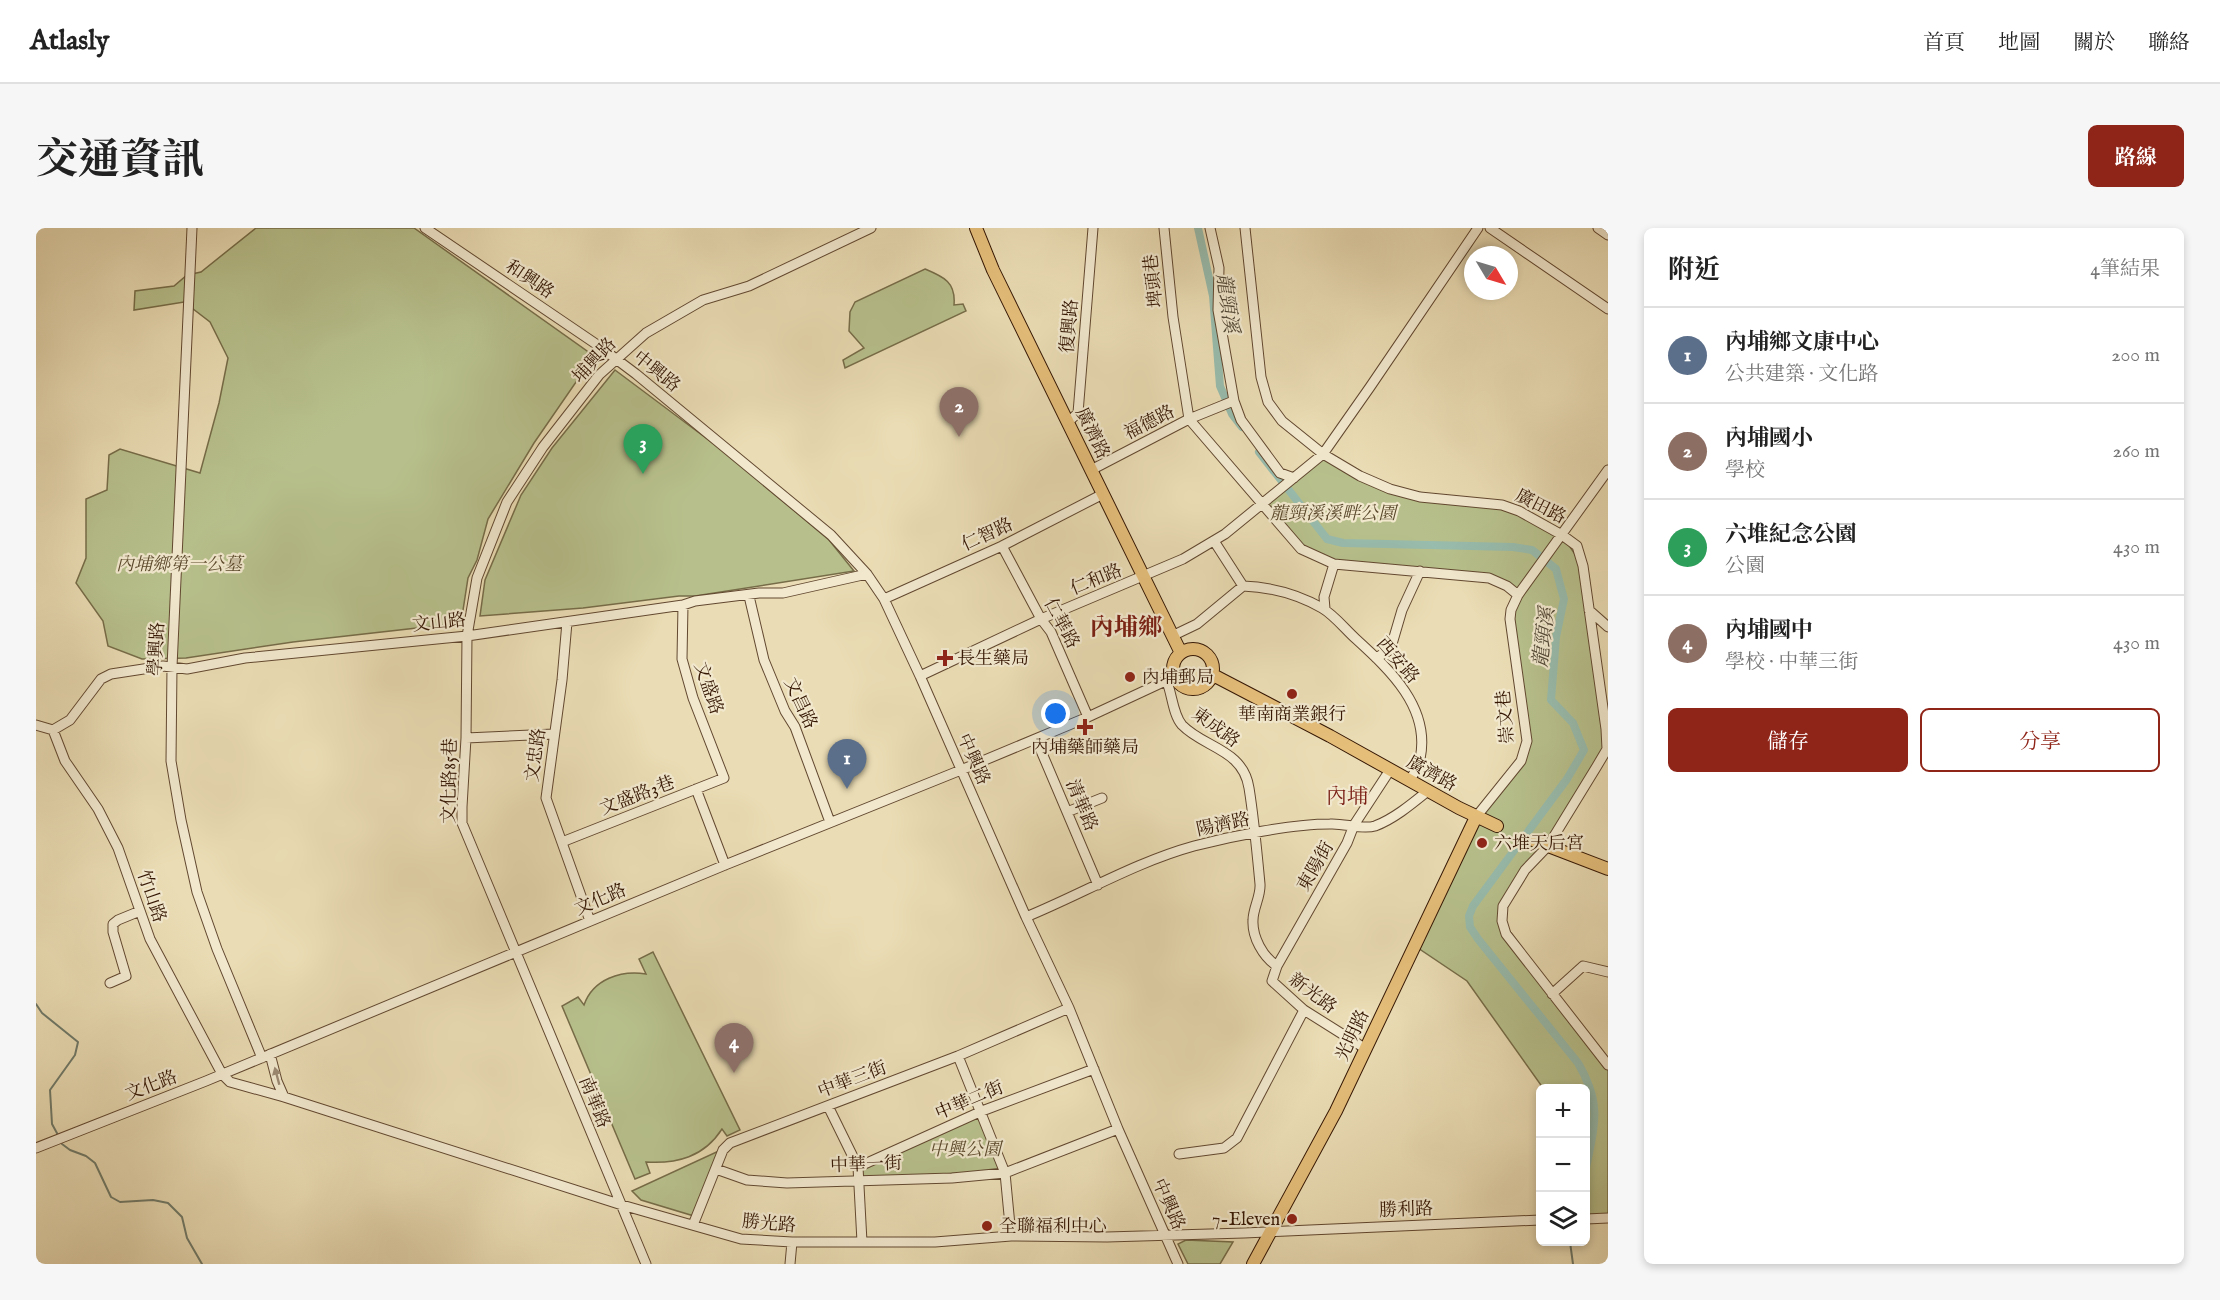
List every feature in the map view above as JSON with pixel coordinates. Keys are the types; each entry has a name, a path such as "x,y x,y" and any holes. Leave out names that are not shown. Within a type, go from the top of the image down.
{"main road":[{"name":"廣濟路","path":"976,228 993,270 1181,653"},
{"path":"1194,649 1207,655 1213,667 1213,675 1206,685 1194,689 1182,687 1171,679 1173,664 1181,653 1194,649"},
{"name":"廣濟路","path":"1213,675 1476,817 1497,826"},
{"name":"光明路","path":"1253,1264 1331,1120 1476,817"},
{"path":"1535,841 1608,869"}],"street":[{"name":"學興路","path":"192,228 172,667 171,761 180,820 192,870 217,949 266,1056"},
{"name":"和興路","path":"425,228 615,358"},
{"name":"埔興路","path":"467,636 477,578 507,502 543,447 615,358 646,333 703,300 749,286 871,228"},
{"name":"復興路","path":"1068,422 1078,413 1093,228"},
{"name":"埤頭巷","path":"1164,228 1175,331"},
{"path":"1210,228 1219,268 1218,310 1233,401 1241,420 1280,473 1292,478 1323,454 1478,228"},
{"name":"廣田路","path":"1245,228 1261,377 1268,402 1282,421 1323,454 1360,476 1390,489 1420,497 1502,505 1519,511 1577,546 1583,566 1607,749 1548,846 1525,870 1510,891 1503,906 1502,921 1506,934 1608,1065"},
{"path":"1490,228 1608,309"},
{"path":"1598,228 1608,235"},
{"name":"福德路","path":"1175,331 1190,419"},
{"name":"中興路","path":"615,358 831,535 867,574 884,599 1069,1008 1118,1129 1178,1264"},
{"name":"福德路","path":"1091,470 1190,419 1226,404"},
{"path":"1190,419 1301,549 1334,564 1489,578 1507,586 1518,595"},
{"name":"崇文巷","path":"1476,817 1521,761 1527,741 1510,619 1511,610 1535,570 1608,470"},
{"name":"仁和路","path":"920,676 1041,619 1189,556 1214,541 1292,478"},
{"name":"仁智路","path":"884,599 1002,546 1103,494"},
{"path":"1172,636 1197,624 1243,586 1214,541"},
{"name":"仁華路","path":"1002,546 1041,619 1051,632 1088,717"},
{"path":"1325,609 1324,597 1334,564"},
{"path":"1376,658 1388,651 1392,644 1402,610 1420,572"},
{"name":"文山路","path":"53,730 70,720 100,679 111,674 163,666 187,669 245,658 467,636 683,605 695,601 759,593 783,593 867,574"},
{"name":"西安路","path":"1243,586 1277,589 1325,609 1402,686 1417,711 1422,734 1420,760 1410,780"},
{"name":"文昌路","path":"749,596 764,660 785,711 795,727 830,822"},
{"name":"文盛路","path":"683,605 682,659 693,698 724,778"},
{"path":"1589,610 1608,627"},
{"name":"文忠路","path":"567,622 562,680 546,798 590,921"},
{"name":"文化路85巷","path":"467,636 462,823 516,952"},
{"name":"文化路","path":"36,1148 222,1074 725,865 961,770 1088,717 1171,679"},
{"name":"東成路","path":"1171,679 1178,720 1182,726 1217,746 1243,768 1249,786 1260,887 1252,920 1259,945 1267,960 1277,966"},
{"path":"36,725 53,730"},
{"name":"竹山路","path":"53,730 65,761 98,808 118,848 150,939 222,1074"},
{"path":"466,738 554,734"},
{"name":"清華路","path":"1036,739 1098,885"},
{"name":"東陽街","path":"1272,981 1277,966 1347,843 1354,825 1390,770"},
{"name":"文盛路3巷","path":"562,842 724,778"},
{"path":"696,789 725,865"},
{"name":"陽濟路","path":"1026,917 1169,853 1198,845 1254,834 1330,824 1375,826 1403,811 1429,790"},
{"path":"1067,812 1102,798"},
{"path":"110,983 126,976 113,932 113,924 140,911"},
{"name":"南華路","path":"516,952 645,1264"},
{"path":"1552,994 1583,966 1608,972"},
{"name":"新光路","path":"1272,981 1304,1010 1365,1049"},
{"name":"中華三街","path":"693,1224 723,1150 730,1143 958,1056 1069,1008"},
{"path":"1179,1154 1224,1148 1237,1138 1304,1010"},
{"path":"266,1056 284,1097"},
{"path":"958,1056 1005,1173 1011,1236"},
{"name":"中華二街","path":"858,1167 982,1111 1094,1069"},
{"name":"勝光路","path":"222,1074 230,1082 741,1239 792,1242 935,1242 1011,1236 1107,1237 1244,1233 1272,1230"},
{"path":"828,1106 858,1167 861,1181 862,1242"},
{"name":"中華一街","path":"716,1168 747,1180 787,1183 952,1178 1005,1173 1118,1129"},
{"path":"1590,1220 1608,1218"},
{"name":"勝利路","path":"1272,1230 1536,1220"},
{"path":"790,1264 792,1242"}],"green space":[{"name":"內埔鄉第一公墓","path":"256,228 414,228 594,356 534,443 488,519 477,560 468,578 461,623 293,642 186,658 142,659 108,646 103,621 76,583 86,558 86,499 107,490 109,455 120,449 200,473 219,403 228,358 210,322 184,302 134,310 135,291 174,286 187,275 201,272"},
{"path":"925,269 947,281 953,291 954,305 963,304 966,311 845,368 843,360 864,348 849,331 850,312 855,302"},
{"path":"615,370 726,453 829,540 854,571 695,596 480,616 485,580 521,495 552,448"},
{"name":"龍頸溪溪畔公園","path":"1323,454 1390,489 1502,505 1562,535 1583,566 1607,749 1548,846 1511,891 1502,921 1608,1065 1608,1218 1590,1219 1590,1084 1540,1084 1467,981 1415,946 1474,817 1504,783 1527,741 1510,619 1517,595 1489,578 1334,564 1301,549 1262,503"},
{"path":"653,952 740,1130 727,1136 722,1129 707,1146 689,1157 668,1162 646,1162 650,1173 635,1179 562,1006 578,997 584,1005 594,989 609,978 627,974 646,974 639,959"},
{"name":"中興公園","path":"980,1115 1002,1171 862,1178 861,1168"},
{"path":"723,1149 694,1216 641,1200 632,1191"},
{"path":"1186,1240 1233,1242 1220,1264 1188,1264 1178,1244"}],"waterway":[{"name":"龍頸溪","path":"1198,228 1213,296 1220,386 1232,414 1242,427"},
{"name":"龍頸溪","path":"1259,452 1327,539 1343,543 1513,547 1532,550 1556,569 1564,599 1556,637 1551,700 1573,723 1584,750 1567,779 1473,906 1469,916 1470,927 1478,939 1578,1063 1586,1077 1591,1090 1594,1114 1590,1148"},
{"path":"36,1004 42,1013 78,1042 75,1055 50,1090 52,1124 58,1135"},
{"path":"62,1144 95,1163 111,1197 120,1202 153,1200 168,1203 182,1217 187,1238 202,1264"},
{"name":"龍頸溪","path":"1571,1246 1573,1264"}],"place":[{"name":"內埔國小","path":"959,437"},
{"name":"六堆紀念公園","path":"643,474"},
{"name":"長生藥局","path":"945,658"},
{"name":"內埔郵局","path":"1130,677"},
{"name":"華南商業銀行","path":"1292,694"},
{"name":"內埔藥師藥局","path":"1085,727"},
{"name":"內埔鄉文康中心","path":"847,789"},
{"name":"六堆天后宮","path":"1482,843"},
{"name":"內埔國中","path":"734,1073"},
{"name":"7-Eleven","path":"1292,1219"},
{"name":"全聯福利中心","path":"987,1226"}],"district":[{"name":"內埔鄉","path":"1126,627"},
{"name":"內埔","path":"1347,796"}]}
